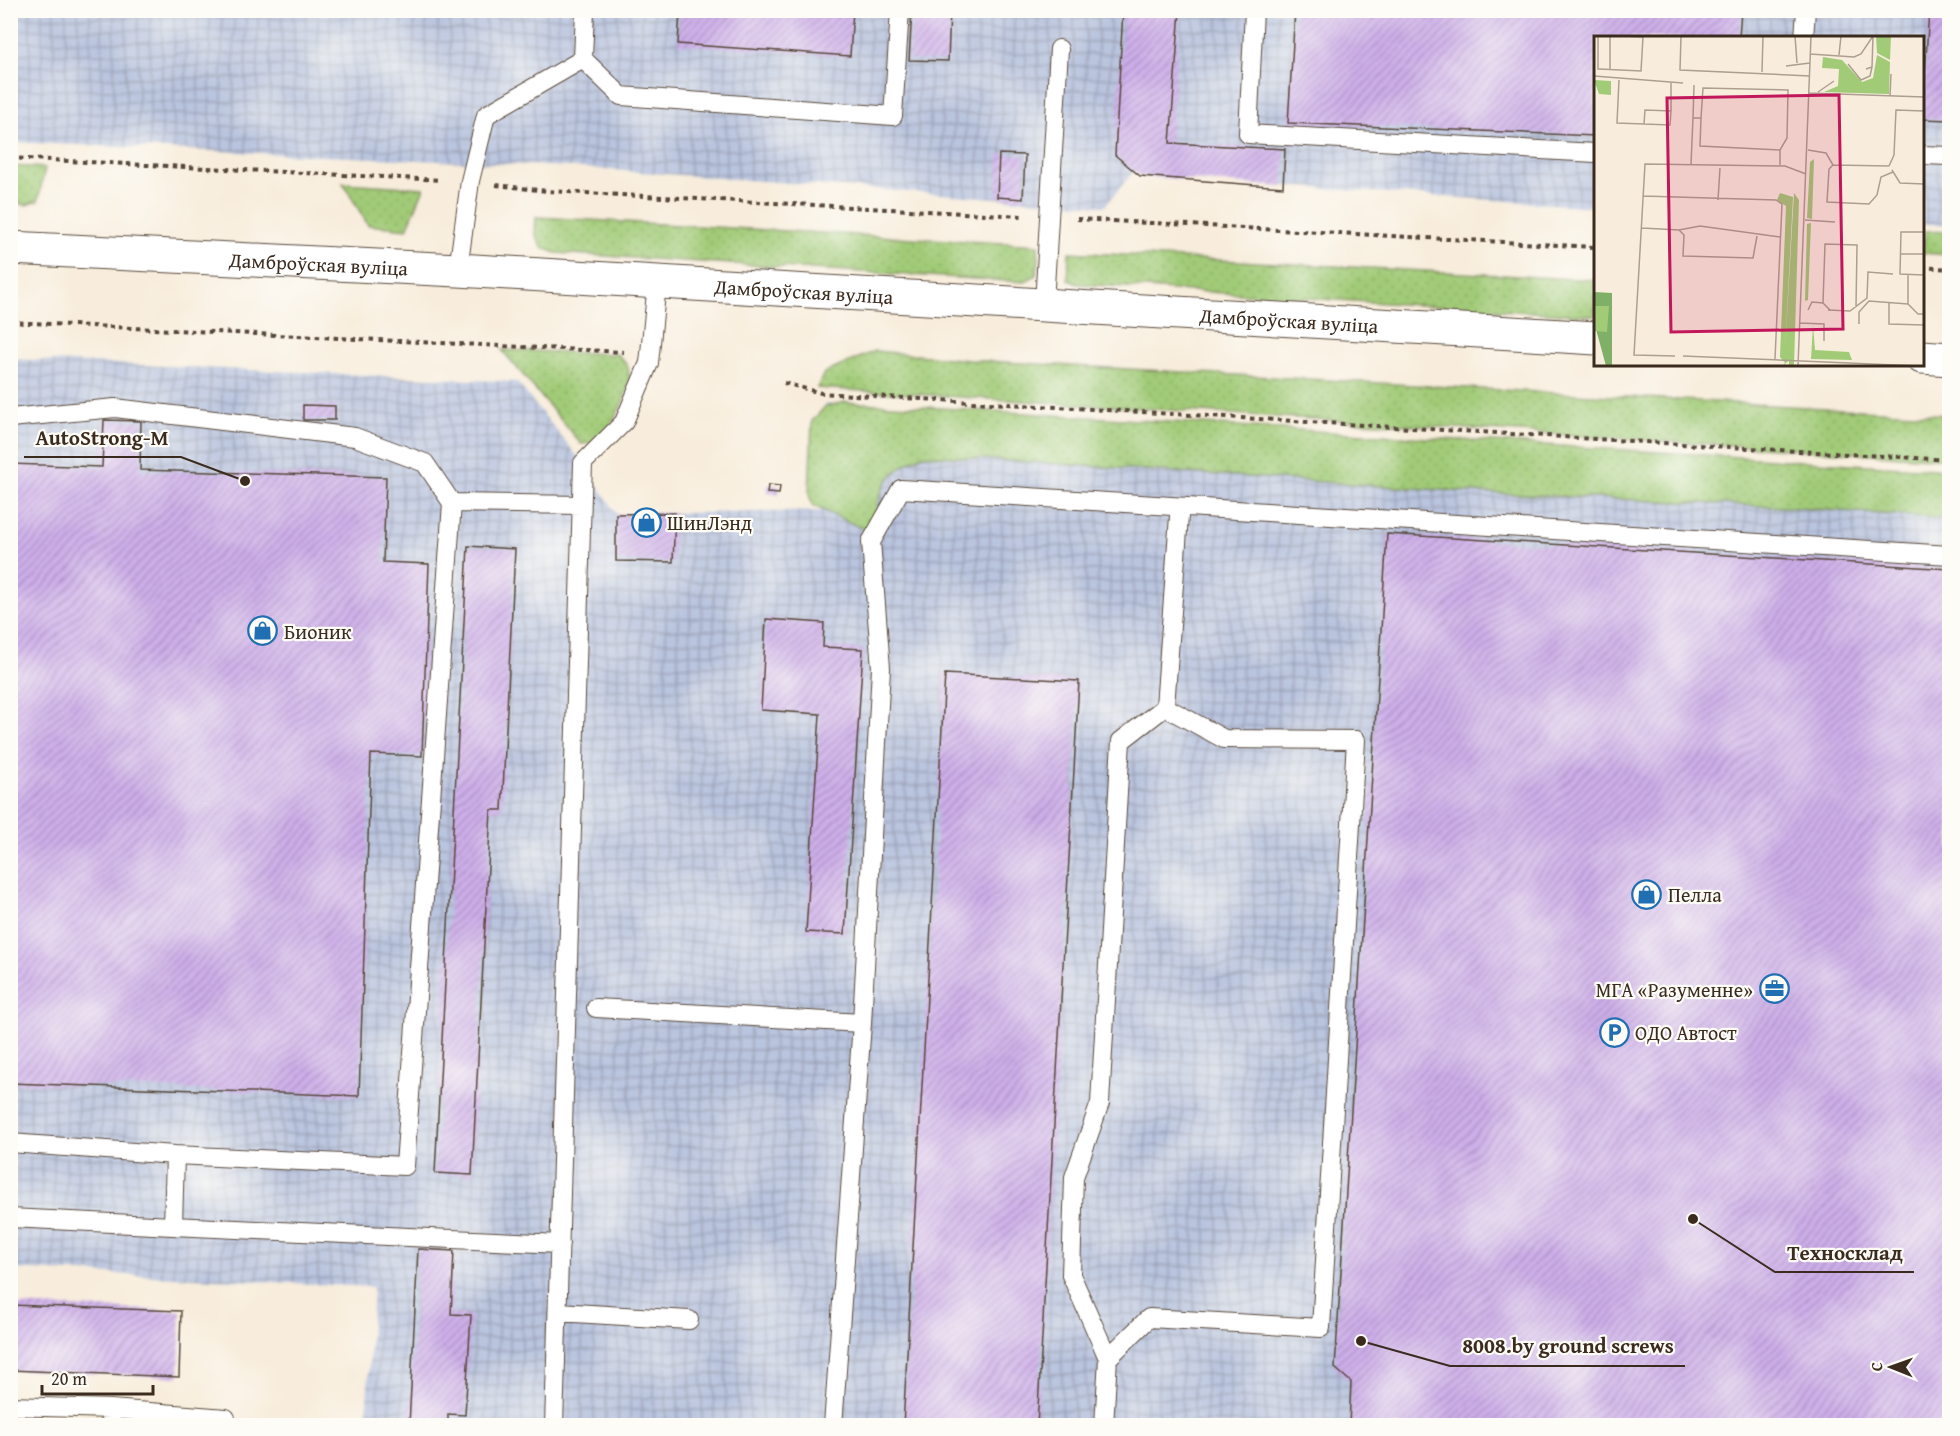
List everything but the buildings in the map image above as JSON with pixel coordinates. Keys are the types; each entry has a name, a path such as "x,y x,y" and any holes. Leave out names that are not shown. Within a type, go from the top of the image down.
{"street":[{"name":"Дамброўская вуліца","path":"10,248 458,270 1594,338"},
{"path":"1924,357 1950,359"}],"lane":[{"path":"585,10 583,59 621,96 893,116 900,10"},
{"path":"1254,10 1248,134 1594,153"},
{"path":"1804,36 1806,10"},
{"path":"1044,304 1059,48"},
{"path":"458,270 470,181 486,115 583,59"},
{"path":"1924,155 1950,156"},
{"path":"554,1425 583,463 624,422 649,363 657,283"},
{"path":"10,418 115,408 355,437 425,463 452,503 405,1166 175,1155 10,1143"},
{"path":"832,1425 862,1023 881,668 871,542 901,489 1950,555"},
{"path":"452,503 581,505"},
{"path":"1104,1425 1108,1358 1071,1275 1074,1177 1100,1103 1121,741 1165,706 1179,516"},
{"path":"1108,1358 1149,1318 1321,1328 1356,740 1224,739 1165,706"},
{"path":"596,1008 862,1023"},
{"path":"173,1226 175,1155"},
{"path":"10,1218 560,1244"},
{"path":"558,1312 689,1320"},
{"path":"10,1406 111,1417 226,1418 226,1425"}],"path":[{"path":"10,158 470,181 547,191 1594,248"},
{"path":"1924,267 1950,269"},
{"path":"10,322 650,353"},
{"path":"784,382 821,393 1950,460"}],"shaded area":[{"path":"11,11 1949,11 1949,225 1924,224 1924,36 1594,36 1594,207 1140,176 1134,171 1105,206 570,167 11,142"},
{"path":"10,359 517,382 583,463 617,514 822,511 825,404 1646,453 1949,479 1949,1425 366,1425 373,1287 11,1269"}],"green space":[{"path":"10,166 45,168 38,201 26,205 11,202"},
{"path":"343,183 424,188 407,229 368,225"},
{"path":"536,217 1038,245 1039,261 1036,275 1024,282 556,253 542,247 535,233"},
{"path":"1925,231 1949,232 1949,255 1924,253"},
{"path":"1069,252 1594,280 1594,316 1078,284 1068,280"},
{"path":"502,350 617,354 627,365 629,374 626,395 609,427 597,443 581,444"},
{"path":"875,351 969,360 1949,415 1949,459 817,388 824,373"},
{"path":"844,402 1950,470 1949,519 1801,508 1471,492 924,455 899,469 885,485 877,505 872,533 812,505 809,494 812,421 825,407"}],"place":[{"name":"AutoStrong-M","path":"245,481"},
{"name":"ШинЛэнд","path":"646,522"},
{"name":"Бионик","path":"263,631"},
{"name":"Пелла","path":"1647,894"},
{"name":"МГА «Разуменне»","path":"1774,989"},
{"name":"ОДО Автост","path":"1614,1032"},
{"name":"Техносклад","path":"1693,1219"},
{"name":"8008.by ground screws","path":"1361,1341"}]}
